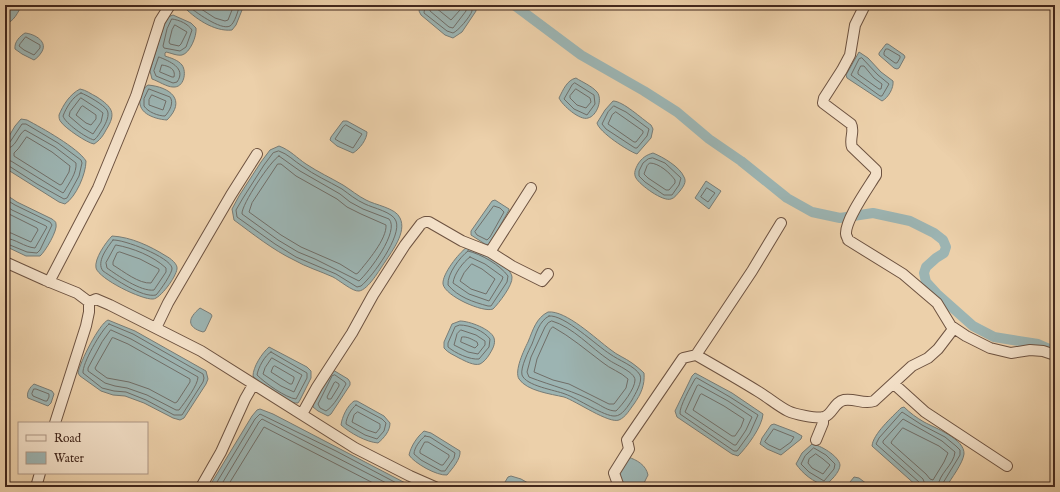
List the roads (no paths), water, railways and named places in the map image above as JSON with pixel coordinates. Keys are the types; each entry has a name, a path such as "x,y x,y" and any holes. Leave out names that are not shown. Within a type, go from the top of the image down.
{"street":[{"path":"49,282 98,188 136,96 160,21 170,5"},
{"path":"865,5 855,25 850,55 824,98 823,103 851,124 853,128 850,142 852,147 876,170 876,175 856,207 849,223 846,233 848,240 903,274 937,303 951,326 966,336 990,348 1011,353 1030,350 1043,351 1055,355"},
{"path":"156,328 168,303 231,195 257,154"},
{"path":"490,252 531,188"},
{"path":"302,414 317,387 352,334 373,294 405,245 421,224 429,222 462,241 490,252 512,266 542,281 548,274"},
{"path":"696,355 752,271 781,223"},
{"path":"5,262 77,293 89,302"},
{"path":"89,302 96,299 201,351 355,448 435,487"},
{"path":"55,422 88,318 89,302"},
{"path":"619,487 614,473 629,449 627,440 683,358 696,355 760,392 788,412 816,418 824,417 829,414 840,402 844,400 869,403 874,401 912,366 928,358 938,349 954,328"},
{"path":"894,384 925,412 1007,466"},
{"path":"201,487 253,385"},
{"path":"816,440 824,417"},
{"path":"36,487 40,474"}],"water":[{"path":"5,5 22,5 13,19 5,24"},
{"path":"182,5 244,5 236,25 232,30 225,30 218,29 198,19"},
{"path":"421,5 474,5 476,7 476,11 462,32 453,38 445,35 421,15 419,11"},
{"path":"173,15 191,23 196,28 194,40 185,54 176,55 165,53 165,56 174,59 184,68 184,79 177,87 171,87 152,79 150,71 163,27 168,17"},
{"path":"25,33 40,39 43,45 41,53 34,60 15,49 15,44"},
{"path":"886,44 905,57 897,69 879,55"},
{"path":"859,52 868,58 881,72 893,81 893,87 886,98 882,101 847,78 846,75"},
{"path":"576,78 592,88 599,95 598,107 591,117 585,118 576,115 559,98 568,83"},
{"path":"148,85 163,88 173,96 176,101 176,106 173,113 167,120 146,114 143,110 140,102 141,96"},
{"path":"80,89 97,97 109,107 111,111 111,119 104,134 94,144 86,141 71,131 63,125 59,118 59,115 67,100"},
{"path":"613,101 627,107 651,125 653,129 651,138 637,154 608,136 597,123"},
{"path":"21,119 27,120 59,139 76,150 86,161 86,166 80,185 73,196 65,204 59,202 5,168 5,143"},
{"path":"343,121 347,121 367,132 363,144 353,153 337,146 330,140"},
{"path":"279,146 370,202 390,209 400,218 402,229 398,241 374,279 362,290 353,290 333,277 303,265 278,252 234,220 232,209 239,196 270,150"},
{"path":"653,153 675,166 682,173 685,179 685,183 682,188 676,196 672,198 667,199 657,196 642,185 635,176 635,171 640,162 644,157"},
{"path":"706,181 721,191 709,209 695,198"},
{"path":"5,194 17,202 56,222 53,236 48,246 40,256 26,256 5,246"},
{"path":"495,200 509,210 489,245 471,235 471,231 492,201"},
{"path":"112,236 133,240 147,246 168,257 175,263 177,267 176,273 160,295 153,299 131,293 112,283 99,273 96,268 97,260 104,246"},
{"path":"466,248 478,251 493,258 510,272 512,280 510,285 493,309 488,310 473,306 450,294 445,289 443,280 445,275 455,259"},
{"path":"200,308 212,316 205,331 203,332 197,330 191,325 193,315"},
{"path":"548,312 555,313 572,320 613,352 632,363 644,373 644,382 641,393 626,415 621,419 614,420 600,416 569,399 533,389 519,379 518,371 520,360 533,329 538,321"},
{"path":"108,320 135,331 206,371 208,379 206,384 184,418 180,420 173,418 144,403 125,396 113,395 101,391 80,376 78,373 79,368 86,352 100,328"},
{"path":"460,321 469,322 479,326 489,332 494,338 494,345 491,351 485,360 480,364 467,362 451,354 444,348 444,342 452,324"},
{"path":"269,347 307,367 311,371 311,378 298,403 281,397 268,389 253,376 258,360"},
{"path":"333,370 348,379 350,385 331,414 328,416 313,407 313,404 325,379"},
{"path":"695,373 732,393 763,414 757,431 738,456 732,454 677,417 675,411 692,376"},
{"path":"34,384 52,391 54,394 51,403 48,406 28,398 29,390"},
{"path":"354,401 357,401 384,416 390,423 386,434 378,443 358,437 341,425 345,412"},
{"path":"904,407 919,419 955,439 963,449 963,458 946,487 918,487 872,446 876,436 884,426 901,408"},
{"path":"260,409 273,414 413,487 209,487 252,416 257,410"},
{"path":"774,424 802,436 801,439 781,455 760,444 762,438 771,425"},
{"path":"424,431 431,433 460,451 458,461 447,475 443,475 426,468 416,462 409,455 411,448"},
{"path":"812,444 820,446 833,455 840,465 837,474 825,485 809,477 796,464 802,453"},
{"path":"628,457 641,463 647,471 648,475 642,487 625,487 617,476"},
{"path":"511,476 521,479 535,487 502,487 508,477"},
{"path":"854,477 859,478 871,487 846,487"}],"waterway":[{"path":"514,5 581,55 644,91 677,112 709,139 741,161 787,198 812,212 840,218 873,213 910,221 934,233 943,240 946,247 944,253 926,267 924,273 926,282 937,294 973,326 994,337 1038,344 1054,351"}]}
